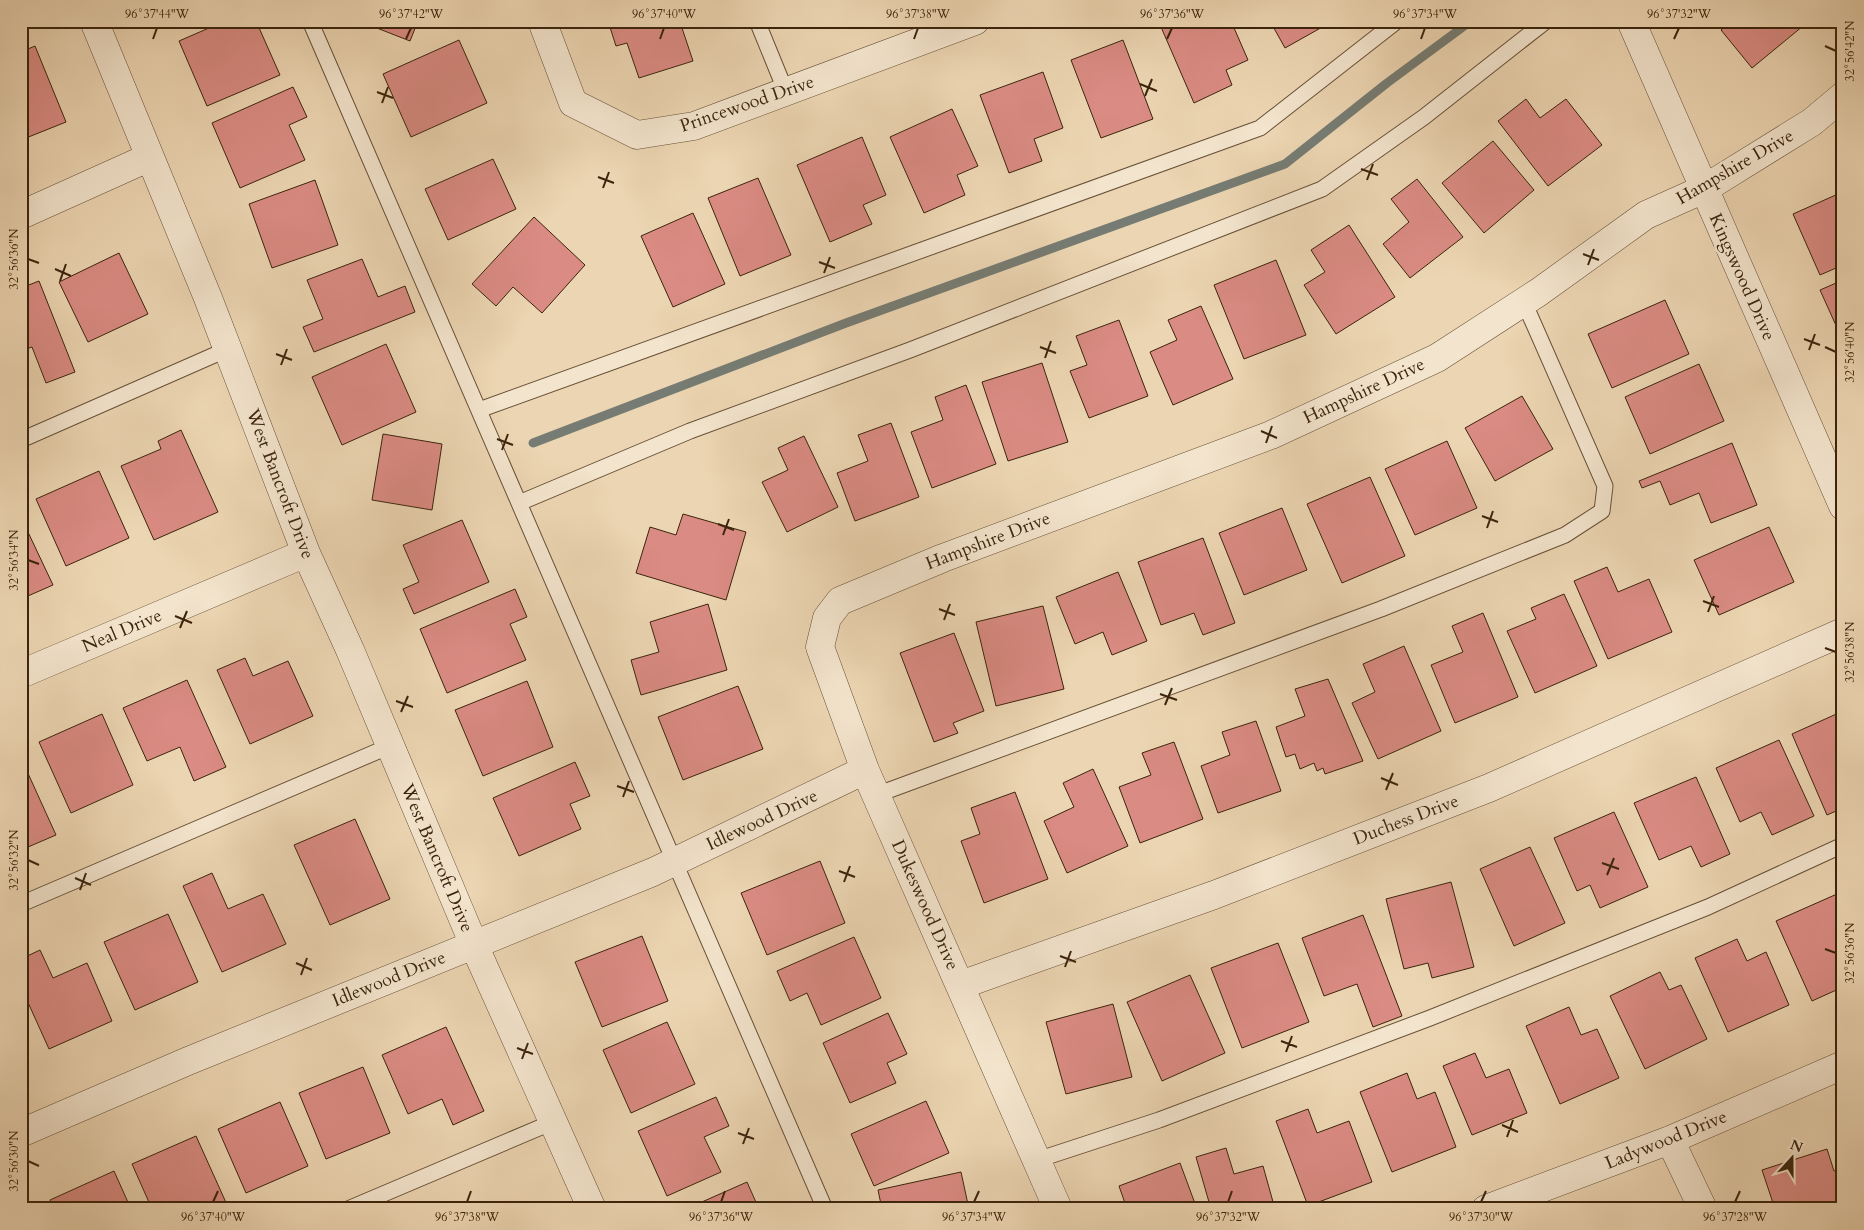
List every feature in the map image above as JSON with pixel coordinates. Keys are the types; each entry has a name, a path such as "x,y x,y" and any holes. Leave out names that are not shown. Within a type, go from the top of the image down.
{"street":[{"name":"West Bancroft Drive","path":"94,21 228,349 306,553 474,945 592,1209"},
{"name":"Princewood Drive","path":"542,21 573,103 637,135 694,126 975,21"},
{"name":"Kingswood Drive","path":"1631,21 1843,506"},
{"name":"Hampshire Drive","path":"840,601 943,558 1271,435 1437,358 1524,302 1646,215 1704,189 1812,122 1843,96"},
{"path":"21,214 150,157"},
{"name":"Neal Drive","path":"21,674 306,553"},
{"name":"Dukeswood Drive","path":"840,601 827,618 820,647 870,782 1058,1209"},
{"name":"Duchess Drive","path":"961,985 1214,895 1489,788 1843,632"},
{"name":"Idlewood Drive","path":"21,1133 188,1061 870,782"},
{"name":"Ladywood Drive","path":"1486,1209 1670,1140 1843,1065"},
{"path":"1670,1140 1703,1209"}],"lane":[{"path":"310,21 825,1209"},
{"path":"757,21 786,92"},
{"path":"479,410 1260,128 1397,21"},
{"path":"519,503 690,432 937,340 1322,190 1424,117 1546,21"},
{"path":"870,782 1381,609 1565,535 1602,511 1605,486 1524,302"},
{"path":"21,440 228,349"},
{"path":"21,904 390,746"},
{"path":"1037,1160 1159,1120 1430,1018 1708,907 1843,845"},
{"path":"348,1209 554,1122"}],"building":[{"path":"225,21 256,21 280,75 207,106 179,41"},
{"path":"359,21 418,21 410,41"},
{"path":"608,21 691,21 681,25 693,61 639,78 627,43 616,46"},
{"path":"780,21 799,21 782,28"},
{"path":"1174,21 1231,21 1248,60 1226,70 1232,85 1194,103 1161,27"},
{"path":"1270,21 1333,21 1285,48"},
{"path":"1732,21 1800,21 1803,26 1752,68 1721,30"},
{"path":"459,40 487,103 411,137 383,74"},
{"path":"1123,40 1153,119 1101,138 1071,60"},
{"path":"35,46 66,122 21,140 21,52"},
{"path":"1043,72 1063,128 1034,139 1042,161 1009,173 980,95"},
{"path":"293,87 307,117 289,125 305,160 240,188 212,123"},
{"path":"1526,99 1540,118 1566,99 1602,145 1548,186 1498,121"},
{"path":"952,109 978,166 957,175 965,195 924,213 890,137"},
{"path":"862,137 886,195 863,205 872,224 830,242 797,165"},
{"path":"1493,141 1534,190 1484,233 1442,183"},
{"path":"493,159 516,209 448,240 425,189"},
{"path":"758,178 791,255 740,276 708,198"},
{"path":"1417,179 1463,237 1410,278 1383,244 1409,222 1391,199"},
{"path":"315,180 338,245 272,268 249,204"},
{"path":"1838,194 1843,203 1843,265 1820,275 1793,214"},
{"path":"693,213 725,284 673,307 641,236"},
{"path":"534,217 585,265 542,313 513,287 496,306 472,284"},
{"path":"1349,225 1395,297 1336,334 1304,285 1325,272 1311,250"},
{"path":"119,253 148,314 88,342 59,282"},
{"path":"362,259 378,297 405,286 415,312 314,352 303,327 323,319 307,280"},
{"path":"1276,260 1306,335 1244,359 1214,285"},
{"path":"1843,280 1843,341 1820,290"},
{"path":"39,281 75,372 46,383 32,347 21,351 21,288"},
{"path":"1665,300 1689,354 1612,388 1588,334"},
{"path":"1201,306 1233,379 1173,405 1150,352 1177,340 1168,320"},
{"path":"1119,320 1148,396 1089,418 1070,371 1087,365 1076,336"},
{"path":"386,344 416,412 342,445 312,377"},
{"path":"1042,363 1068,442 1008,461 982,382"},
{"path":"1699,364 1724,421 1650,454 1625,397"},
{"path":"966,385 996,464 932,488 911,432 943,420 935,397"},
{"path":"1522,396 1553,449 1495,481 1465,428"},
{"path":"891,423 919,497 855,521 837,473 868,461 858,435"},
{"path":"181,430 218,512 154,540 121,466 161,449 158,441"},
{"path":"383,434 442,444 432,510 372,500"},
{"path":"804,436 838,507 787,532 762,482 788,470 778,448"},
{"path":"1447,441 1477,508 1415,535 1385,469"},
{"path":"1732,443 1757,505 1711,523 1699,493 1670,505 1660,481 1642,488 1639,481"},
{"path":"99,471 129,538 66,566 36,499"},
{"path":"1370,477 1405,556 1342,583 1307,504"},
{"path":"1282,508 1307,570 1244,595 1219,533"},
{"path":"683,514 746,532 726,600 636,573 650,527 676,535"},
{"path":"462,520 489,582 414,614 403,589 419,582 403,545"},
{"path":"1769,527 1794,582 1719,615 1694,560"},
{"path":"27,530 53,585 21,599 21,532"},
{"path":"1203,538 1235,623 1203,635 1194,613 1161,625 1138,562"},
{"path":"1607,567 1618,592 1649,579 1672,632 1608,659 1574,581"},
{"path":"1118,572 1147,641 1112,655 1103,632 1075,644 1056,597"},
{"path":"515,589 527,617 510,624 526,660 447,693 420,629"},
{"path":"1564,594 1597,666 1535,693 1507,631 1536,619 1531,608"},
{"path":"708,604 727,670 641,695 631,660 659,652 650,622"},
{"path":"1043,606 1064,689 996,706 976,622"},
{"path":"1483,613 1518,697 1455,723 1431,665 1463,652 1452,626"},
{"path":"954,633 984,711 953,723 958,733 934,742 900,653"},
{"path":"1404,646 1441,731 1378,759 1352,703 1375,692 1363,664"},
{"path":"245,658 253,676 288,661 313,716 250,744 217,670"},
{"path":"1328,679 1363,761 1325,774 1323,768 1317,771 1314,763 1300,769 1295,754 1286,757 1276,727 1305,716 1295,689"},
{"path":"187,680 226,767 194,781 180,747 147,761 123,708"},
{"path":"527,681 553,747 483,776 455,710"},
{"path":"738,686 763,749 683,780 658,717"},
{"path":"1843,711 1843,808 1827,815 1792,734"},
{"path":"102,714 133,785 71,813 39,742"},
{"path":"1256,721 1281,791 1218,813 1201,766 1230,755 1222,732"},
{"path":"1779,740 1814,816 1772,835 1761,812 1740,822 1716,768"},
{"path":"1174,742 1203,819 1140,843 1119,787 1151,775 1142,753"},
{"path":"21,758 56,835 21,850"},
{"path":"575,762 590,796 570,804 581,829 519,856 493,798"},
{"path":"1093,769 1128,846 1067,873 1044,821 1074,807 1063,783"},
{"path":"1696,777 1730,854 1701,867 1691,846 1659,860 1634,803"},
{"path":"1015,792 1048,879 984,903 961,841 980,834 971,808"},
{"path":"1614,812 1648,887 1600,908 1590,885 1577,891 1554,838"},
{"path":"355,819 390,899 330,925 294,845"},
{"path":"1530,847 1565,923 1514,946 1480,869"},
{"path":"820,861 845,923 767,955 741,893"},
{"path":"212,873 228,909 263,894 286,944 222,972 183,886"},
{"path":"1451,882 1474,967 1432,978 1428,963 1404,969 1386,899"},
{"path":"1837,894 1843,907 1843,987 1812,1001 1776,921"},
{"path":"168,914 198,982 135,1010 104,942"},
{"path":"1363,915 1402,1016 1373,1027 1357,984 1324,996 1302,938"},
{"path":"642,936 668,1001 602,1027 575,962"},
{"path":"854,937 881,998 821,1025 807,993 790,1001 777,971"},
{"path":"1737,939 1747,961 1766,952 1789,1005 1728,1032 1695,958"},
{"path":"1278,943 1309,1022 1242,1048 1211,968"},
{"path":"40,950 53,978 87,963 112,1021 49,1049 21,987 21,959"},
{"path":"1660,972 1669,990 1681,985 1707,1039 1645,1069 1610,996"},
{"path":"1190,975 1225,1053 1162,1081 1127,1002"},
{"path":"1113,1004 1132,1077 1066,1094 1046,1022"},
{"path":"1569,1007 1581,1035 1597,1029 1619,1078 1560,1104 1526,1026"},
{"path":"888,1013 907,1054 887,1063 896,1083 850,1103 823,1043"},
{"path":"667,1022 695,1084 631,1113 603,1050"},
{"path":"446,1027 484,1111 453,1125 442,1099 408,1114 382,1055"},
{"path":"1475,1053 1486,1078 1509,1069 1527,1113 1472,1135 1443,1066"},
{"path":"363,1067 390,1133 326,1159 299,1093"},
{"path":"1407,1073 1417,1099 1435,1092 1456,1147 1392,1172 1360,1092"},
{"path":"716,1097 729,1126 704,1137 721,1172 667,1196 638,1131"},
{"path":"926,1101 949,1153 874,1186 851,1134"},
{"path":"280,1102 308,1166 246,1193 218,1129"},
{"path":"1308,1109 1317,1133 1349,1121 1372,1182 1308,1206 1276,1121"},
{"path":"196,1136 228,1207 152,1209 132,1164"},
{"path":"1226,1148 1234,1174 1263,1166 1275,1209 1211,1209 1196,1157"},
{"path":"1827,1149 1834,1171 1843,1168 1843,1209 1775,1209 1762,1170"},
{"path":"1180,1163 1197,1209 1127,1209 1119,1186"},
{"path":"114,1171 131,1209 54,1209 50,1200"},
{"path":"961,1172 969,1209 882,1209 878,1190"},
{"path":"747,1182 759,1209 686,1209"},
{"path":"517,1202 520,1209 501,1209"}],"waterway":[{"path":"533,443 846,323 1285,164 1387,83 1471,21"}]}
